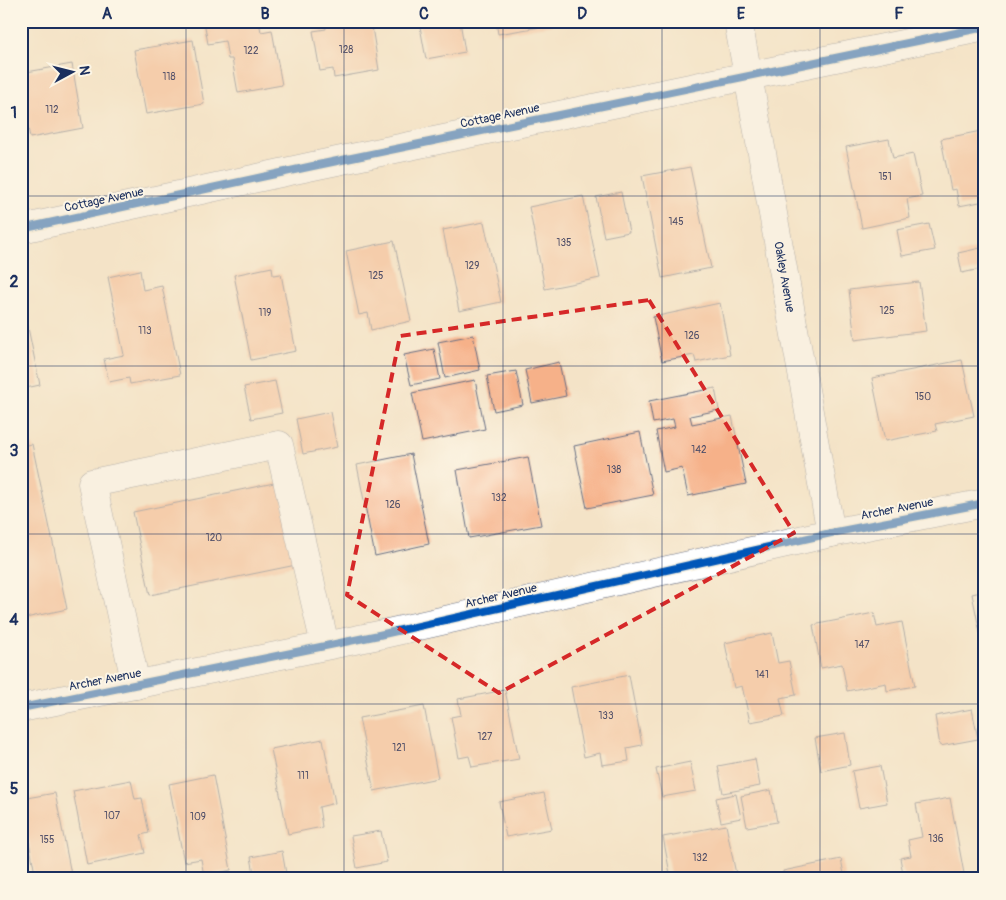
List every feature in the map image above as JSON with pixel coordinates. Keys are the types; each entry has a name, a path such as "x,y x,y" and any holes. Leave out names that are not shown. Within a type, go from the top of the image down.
{"street":[{"name":"Oakley Avenue","path":"738,21 831,532"},
{"name":"Cottage Avenue","path":"21,229 313,166 985,27"},
{"path":"136,685 92,483 280,445 325,645"},
{"name":"Archer Avenue","path":"21,708 379,635 831,532 985,503"}],"highlighted area":[{"path":"649,300 794,533 499,693 347,595 400,336"}],"building":[{"path":"204,21 259,21 261,32 272,30 282,85 238,93 232,59 228,59 225,41 208,44"},
{"path":"325,21 371,21 379,70 334,78 333,69 320,71 313,31 326,29"},
{"path":"419,21 460,21 465,52 426,59"},
{"path":"496,21 552,21 552,25 498,34"},
{"path":"193,40 204,104 146,114 134,50"},
{"path":"72,64 83,128 30,138 21,91 21,73"},
{"path":"981,131 985,153 985,201 959,206 956,189 951,190 941,139"},
{"path":"889,139 893,158 913,154 922,196 907,199 910,218 862,228 846,147"},
{"path":"690,167 711,268 662,278 642,176"},
{"path":"621,192 629,232 604,237 596,197"},
{"path":"583,196 600,278 545,289 529,207"},
{"path":"484,222 501,302 459,311 443,230"},
{"path":"929,224 935,250 902,256 897,230"},
{"path":"394,241 411,321 371,330 368,313 359,315 346,251"},
{"path":"985,247 985,268 962,273 958,253"},
{"path":"272,267 273,275 281,274 296,351 251,360 234,275"},
{"path":"140,270 143,290 162,286 180,375 130,384 129,378 109,382 104,359 124,355 108,277"},
{"path":"919,282 926,331 855,340 849,290"},
{"path":"720,303 730,355 696,362 694,355 662,361 653,317"},
{"path":"27,323 40,385 21,389 21,325"},
{"path":"473,335 480,370 445,378 438,342"},
{"path":"434,349 440,379 411,385 404,355"},
{"path":"962,360 974,416 935,424 937,431 885,441 872,378"},
{"path":"559,362 566,396 532,403 525,370"},
{"path":"516,371 523,405 494,411 487,376"},
{"path":"475,380 485,429 422,442 412,393"},
{"path":"275,381 282,413 251,419 244,387"},
{"path":"715,388 719,410 690,416 692,424 732,416 746,484 688,496 682,468 664,472 656,431 675,427 673,419 653,423 649,401"},
{"path":"330,412 337,447 303,454 296,419"},
{"path":"640,432 653,495 587,508 574,446"},
{"path":"32,444 67,609 21,619 21,446"},
{"path":"411,454 429,544 375,556 357,465"},
{"path":"528,457 541,525 469,538 457,470"},
{"path":"279,482 296,565 150,595 133,512"},
{"path":"985,591 985,633 980,633 972,594"},
{"path":"874,613 877,627 902,622 915,686 887,691 886,683 847,691 842,664 821,668 813,625"},
{"path":"772,633 778,663 789,661 796,695 780,698 784,716 750,722 742,686 734,688 725,643"},
{"path":"629,675 642,745 627,748 629,761 602,765 600,753 584,757 571,687"},
{"path":"505,690 519,759 472,767 469,756 459,758 451,717 461,715 458,699"},
{"path":"424,706 438,778 374,791 359,718"},
{"path":"972,709 978,739 940,746 935,716"},
{"path":"845,733 850,765 821,771 815,738"},
{"path":"323,739 335,803 319,807 322,827 288,834 271,749"},
{"path":"755,759 760,786 723,793 718,766"},
{"path":"690,762 696,791 662,797 656,769"},
{"path":"880,766 887,803 859,808 852,771"},
{"path":"213,775 231,870 204,876 201,859 184,862 169,784"},
{"path":"131,780 135,799 142,798 149,833 141,835 145,853 87,865 73,791"},
{"path":"771,790 777,822 747,827 741,796"},
{"path":"55,793 72,879 36,879 21,799"},
{"path":"544,793 552,829 506,837 499,802"},
{"path":"736,794 741,818 721,822 716,798"},
{"path":"950,798 965,879 904,879 900,858 911,856 908,840 922,837 916,804"},
{"path":"726,825 737,879 671,879 663,837"},
{"path":"381,831 387,862 357,868 351,836"},
{"path":"282,851 287,879 255,879 251,857"},
{"path":"841,859 845,879 784,879 783,871"}],"cycle path":[{"path":"21,229 313,166 985,27"},
{"path":"21,708 379,635 831,533 985,503"}]}
